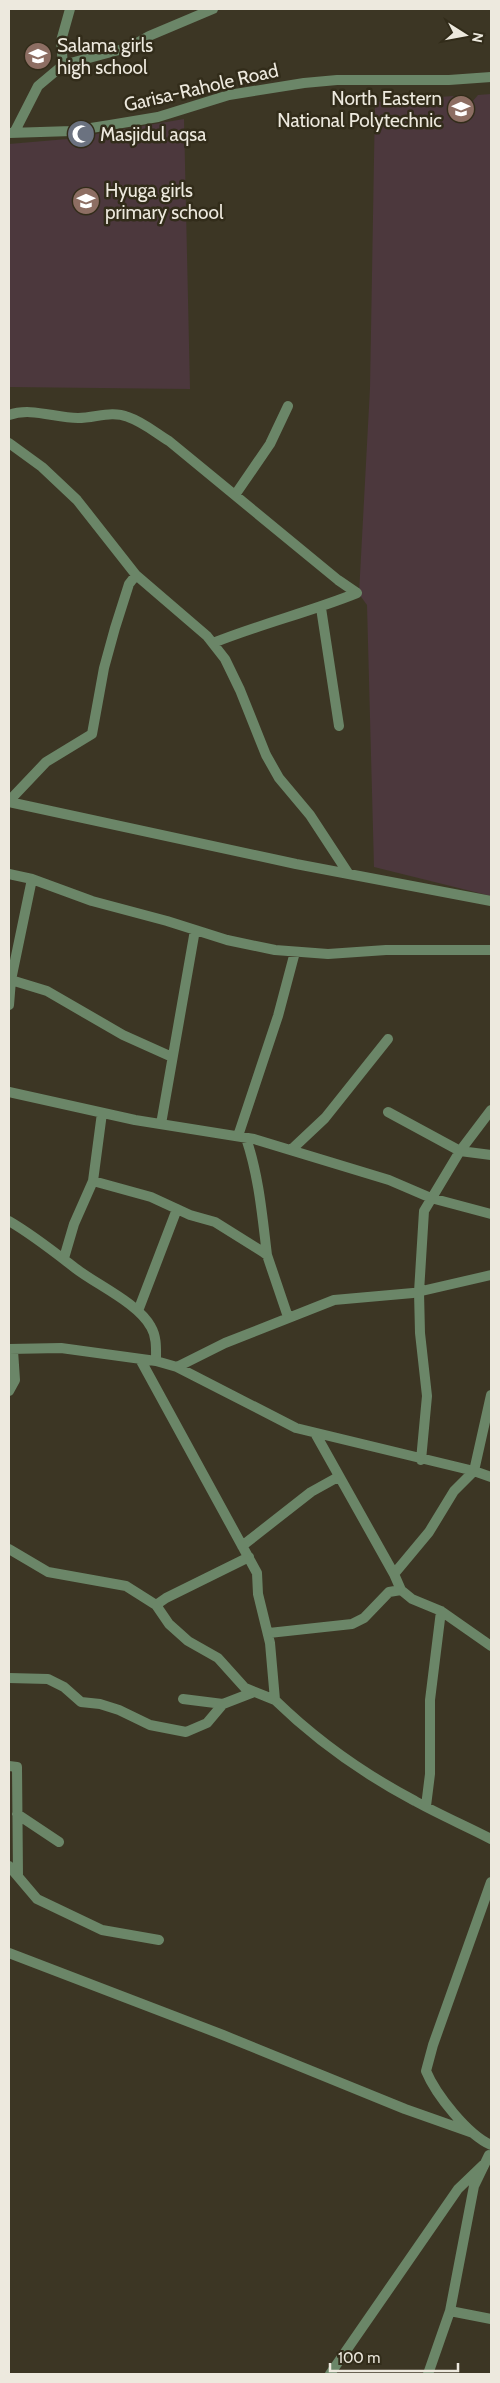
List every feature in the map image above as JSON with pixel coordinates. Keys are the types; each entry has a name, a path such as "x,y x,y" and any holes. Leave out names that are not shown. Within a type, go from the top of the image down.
{"street":[{"path":"63,65 61,41 70,9"},
{"path":"11,133 38,86 63,65 130,48 149,36 214,9"},
{"name":"Garisa-Rahole Road","path":"11,133 72,132 148,119 229,95 304,83 337,80 449,80 491,77"},
{"path":"235,495 270,444 288,406"},
{"path":"9,415 37,413 78,418 106,414 128,417 169,441 338,580 356,592 321,608 259,625 213,643"},
{"path":"9,443 42,466 77,500 119,551 136,576 208,636 232,675 266,755 279,778 310,815 348,873"},
{"path":"9,802 46,762 92,734 104,668 115,628 129,584 136,576"},
{"path":"321,608 339,726"},
{"path":"9,802 296,864 491,901"},
{"path":"9,874 32,879 92,901 226,940 295,952 328,954 386,950 491,950"},
{"path":"9,1004 11,980 32,879"},
{"path":"161,1124 195,930"},
{"path":"288,1317 267,1255 262,1199 255,1165 242,1137 295,952"},
{"path":"11,980 47,991 123,1035 172,1057"},
{"path":"291,1150 325,1118 388,1039"},
{"path":"9,1092 102,1113 242,1137 389,1180 430,1198 491,1214"},
{"path":"421,1460 427,1396 420,1333 419,1292 424,1211 430,1198 460,1151 491,1110"},
{"path":"388,1112 460,1151 491,1155"},
{"path":"64,1258 74,1224 93,1180 102,1113"},
{"path":"93,1180 152,1197 177,1209 215,1222 267,1255"},
{"path":"138,1311 177,1209"},
{"path":"9,1221 138,1311 151,1326 155,1337 156,1361"},
{"path":"177,1367 225,1342 334,1300 419,1292 491,1275"},
{"path":"9,1391 15,1380 11,1350 61,1348 156,1361 177,1367 296,1428 421,1460 474,1471 491,1477"},
{"path":"140,1359 242,1546 250,1557 257,1573 258,1594 269,1633 275,1700"},
{"path":"394,1574 429,1532 454,1491 474,1471 491,1395"},
{"path":"315,1434 394,1574 401,1590 412,1599 441,1611 491,1646"},
{"path":"242,1546 312,1492 338,1477"},
{"path":"9,1549 48,1572 126,1586 156,1606 169,1624 188,1641 218,1658 245,1688 275,1700 297,1721 340,1755 426,1806 491,1838"},
{"path":"156,1606 166,1598 250,1557"},
{"path":"269,1633 352,1624 364,1618 389,1592 401,1590"},
{"path":"426,1806 430,1774 430,1700 441,1611"},
{"path":"9,1678 48,1679 64,1687 81,1702 100,1704 150,1725 186,1732 206,1722 224,1704 254,1692"},
{"path":"183,1699 224,1704"},
{"path":"9,1766 17,1767 18,1875"},
{"path":"17,1814 59,1842"},
{"path":"9,1866 38,1900 102,1930 159,1940"},
{"path":"488,2154 474,2133 437,2090 426,2072 426,2064 489,1893 491,1882"},
{"path":"9,1954 223,2035 405,2109 474,2133"},
{"path":"428,2374 450,2311 474,2186 488,2154"},
{"path":"330,2374 458,2189 488,2154"},
{"path":"450,2311 491,2319"}],"shaded area":[{"path":"491,94 491,896 374,867 367,605 359,594 370,388 375,102 453,96 460,102 472,102 478,95"},
{"path":"184,119 190,389 9,387 9,144 67,139"}],"place":[{"name":"Salama girls high school","path":"38,56"},
{"name":"North Eastern National Polytechnic","path":"461,109"},
{"name":"Masjidul aqsa","path":"81,134"},
{"name":"Hyuga girls primary school","path":"86,201"}]}
